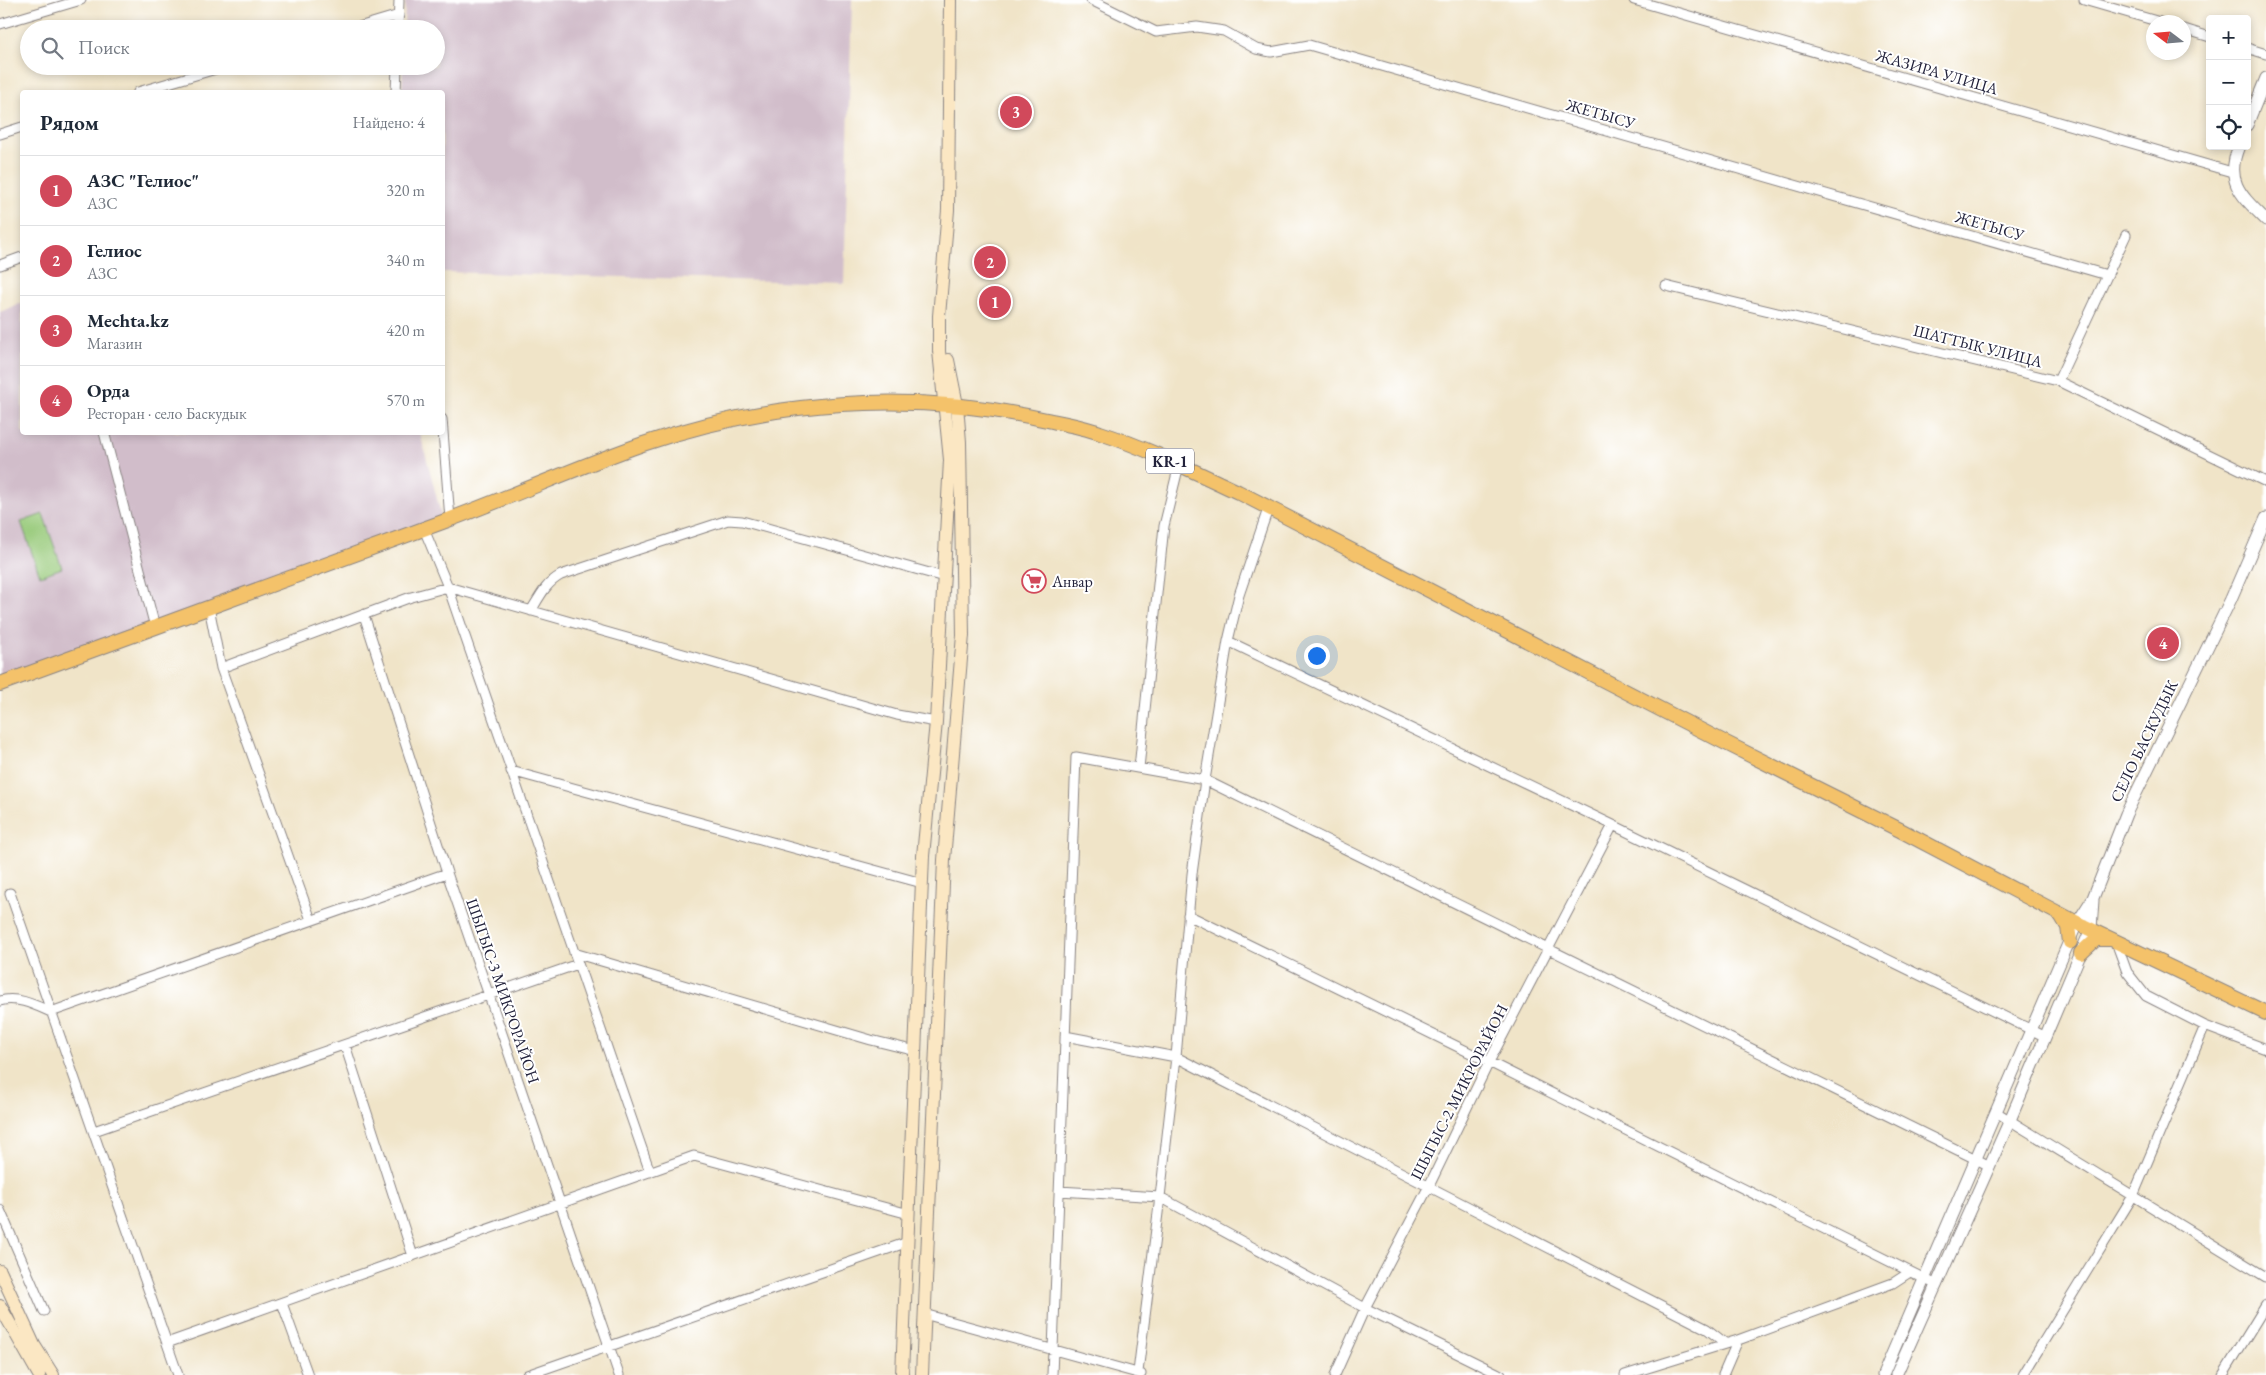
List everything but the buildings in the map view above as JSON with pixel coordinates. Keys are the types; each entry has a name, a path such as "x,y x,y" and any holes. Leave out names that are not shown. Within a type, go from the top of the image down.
{"main road":[{"path":"922,1375 944,860 963,636 951,404 939,351 939,316 948,210 950,0"},
{"name":"KR-1","path":"0,684 424,529 645,444 721,423 801,407 883,402 951,404 1024,415 1100,433 1179,465 1268,506 2062,916 2266,1013"},
{"path":"902,1375 923,856 936,722 950,460 951,404"},
{"path":"923,856 944,860"},
{"path":"2062,916 2068,927 2070,942"},
{"path":"2081,953 2096,939 2112,940"},
{"path":"0,1272 34,1345 53,1375"},
{"path":"0,1306 39,1375"}],"street":[{"path":"0,24 80,0"},
{"path":"399,0 399,20"},
{"name":"ЖЕТЫСУ","path":"1091,0 1156,32 1196,28 1224,31 1256,49 1271,52 1308,45 2107,275"},
{"name":"ЖАЗИРА УЛИЦА","path":"1634,0 2232,172"},
{"path":"2084,0 2146,18"},
{"path":"382,20 399,15"},
{"path":"2191,32 2206,36"},
{"path":"2251,49 2266,54"},
{"path":"145,90 196,75"},
{"path":"396,90 397,75"},
{"path":"2251,114 2266,78"},
{"path":"0,134 20,128"},
{"path":"2238,150 2232,172 2234,181 2243,197 2266,220"},
{"path":"2058,381 2126,235"},
{"path":"0,265 20,258"},
{"name":"ШАТТЫК УЛИЦА","path":"1666,286 2058,381 2266,482"},
{"path":"105,435 155,627"},
{"path":"443,435 450,519"},
{"path":"1139,768 1164,526 1179,465"},
{"path":"924,1314 1140,1374 1176,1057 1188,915 1205,780 1228,641 1239,595 1268,506"},
{"name":"СЕЛО БАСКУДЫК","path":"2093,898 2126,814 2230,600 2266,518"},
{"path":"531,611 545,588 553,579 561,575 728,520 742,521 944,577"},
{"path":"424,529 448,587 650,1172"},
{"path":"221,668 411,597 448,587 897,715 936,722"},
{"path":"209,607 221,668 311,920"},
{"name":"ШЫГЫС-3 МИКРОРАЙОН","path":"364,615 447,873 619,1375"},
{"path":"1228,641 1613,825 2044,1036"},
{"path":"1052,1375 1076,757 1205,780 1988,1165"},
{"path":"511,771 922,883"},
{"name":"ШЫГЫС-2 МИКРОРАЙОН","path":"1335,1375 1366,1308 1429,1186 1489,1062 1613,825"},
{"path":"0,1001 5,999 24,1002 51,1012 447,873"},
{"path":"10,893 178,1375"},
{"path":"1882,1375 2077,923 2093,898"},
{"path":"1896,1375 1988,1165 2010,1120 2044,1036 2091,930 2093,898"},
{"path":"1188,915 1489,1062 1937,1285"},
{"path":"2112,940 2127,972 2146,996 2205,1026 2266,1049"},
{"path":"574,953 871,1040 916,1051"},
{"path":"94,1131 578,964"},
{"path":"2023,1375 2133,1196 2205,1026"},
{"path":"1065,1036 1176,1057 1707,1329 1725,1343"},
{"path":"345,1045 414,1256"},
{"path":"1996,1112 2266,1277"},
{"path":"167,1343 694,1156 909,1214"},
{"path":"1059,1191 1160,1197 1366,1308 1501,1375"},
{"path":"0,1210 44,1311"},
{"path":"527,1375 908,1242"},
{"path":"1625,1375 1738,1340 1893,1283 1910,1272"},
{"path":"282,1303 308,1375"},
{"path":"2223,1375 2266,1306"},
{"path":"1723,1375 1738,1340"}],"shaded area":[{"path":"405,0 852,0 844,283 445,272 445,90 402,90 403,75 445,75 445,20 404,20"},
{"path":"20,304 20,435 421,435 443,522 0,682 0,312"}],"green space":[{"path":"43,514 62,568 40,576 21,522"}],"place":[{"name":"Mechta.kz","path":"1016,112"},
{"name":"Гелиос","path":"990,262"},
{"name":"АЗС \"Гелиос\"","path":"995,302"},
{"name":"Анвар","path":"1034,581"},
{"name":"Орда","path":"2163,643"}]}
